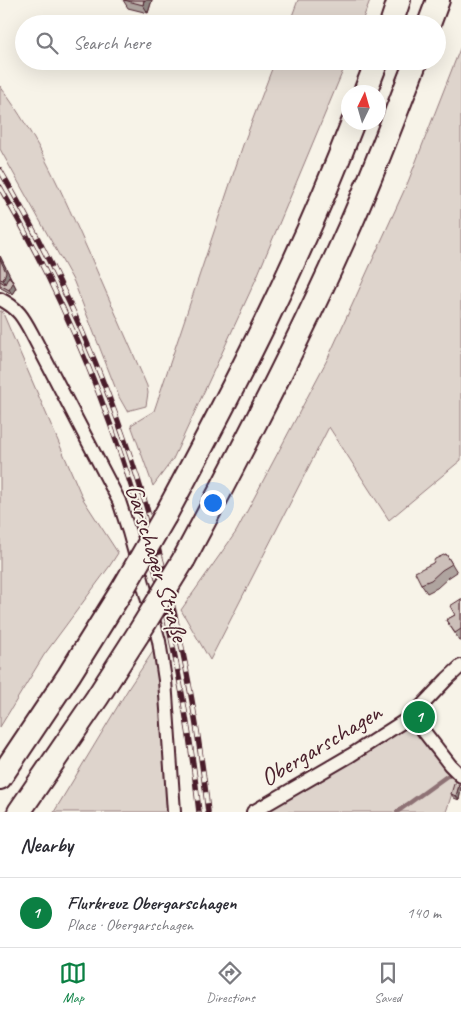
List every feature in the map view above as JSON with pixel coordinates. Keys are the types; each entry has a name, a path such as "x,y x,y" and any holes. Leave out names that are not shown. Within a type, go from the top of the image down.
{"highway":[{"path":"394,15 399,0"},
{"path":"432,15 438,0"},
{"path":"368,85 374,70"},
{"path":"19,812 138,634 184,559 250,436 315,304 364,194 412,70"},
{"path":"0,778 69,675 124,587 218,419 313,222 350,130"}],"street":[{"name":"Garschager Straße","path":"0,299 12,305 22,315 119,501 160,651 168,719 174,812"},
{"name":"Obergarschagen","path":"253,812 334,765 412,716 461,666"},
{"name":"Obergarschagen","path":"412,716 450,765 461,776"}],"shaded area":[{"path":"298,0 370,0 364,15 292,15"},
{"path":"461,46 461,460 389,520 329,427 210,660 181,610 236,532 328,358 408,182"},
{"path":"272,70 343,70 256,279 173,459 153,486 131,425 154,411 243,145"},
{"path":"0,86 14,105 38,146 89,253 147,386 146,406 127,411 119,397 74,282 0,149"},
{"path":"0,311 2,311 83,499 118,553 44,655 0,727"},
{"path":"154,650 158,654 168,812 54,812 130,686"},
{"path":"404,729 415,729 457,778 446,812 263,812 297,793"}],"building":[{"path":"124,0 144,0 143,5"},
{"path":"0,259 6,272 3,280 0,279"},
{"path":"9,276 13,283 9,290 0,285 0,281 5,284"},
{"path":"446,554 452,564 431,580 421,584 415,572"},
{"path":"461,599 461,629 455,633 446,620 455,615 450,606"},
{"path":"454,784 459,785 456,796 451,794"}],"waterway":[{"path":"397,812 447,776 453,775"}],"railway":[{"path":"0,170 41,246 78,322 110,401 138,480 162,561 181,643 196,727 208,812"},
{"path":"0,187 39,260 75,334 105,411 132,489 155,568 173,649 188,730 199,812"}],"place":[{"name":"Flurkreuz Obergarschagen","path":"419,717"}]}
